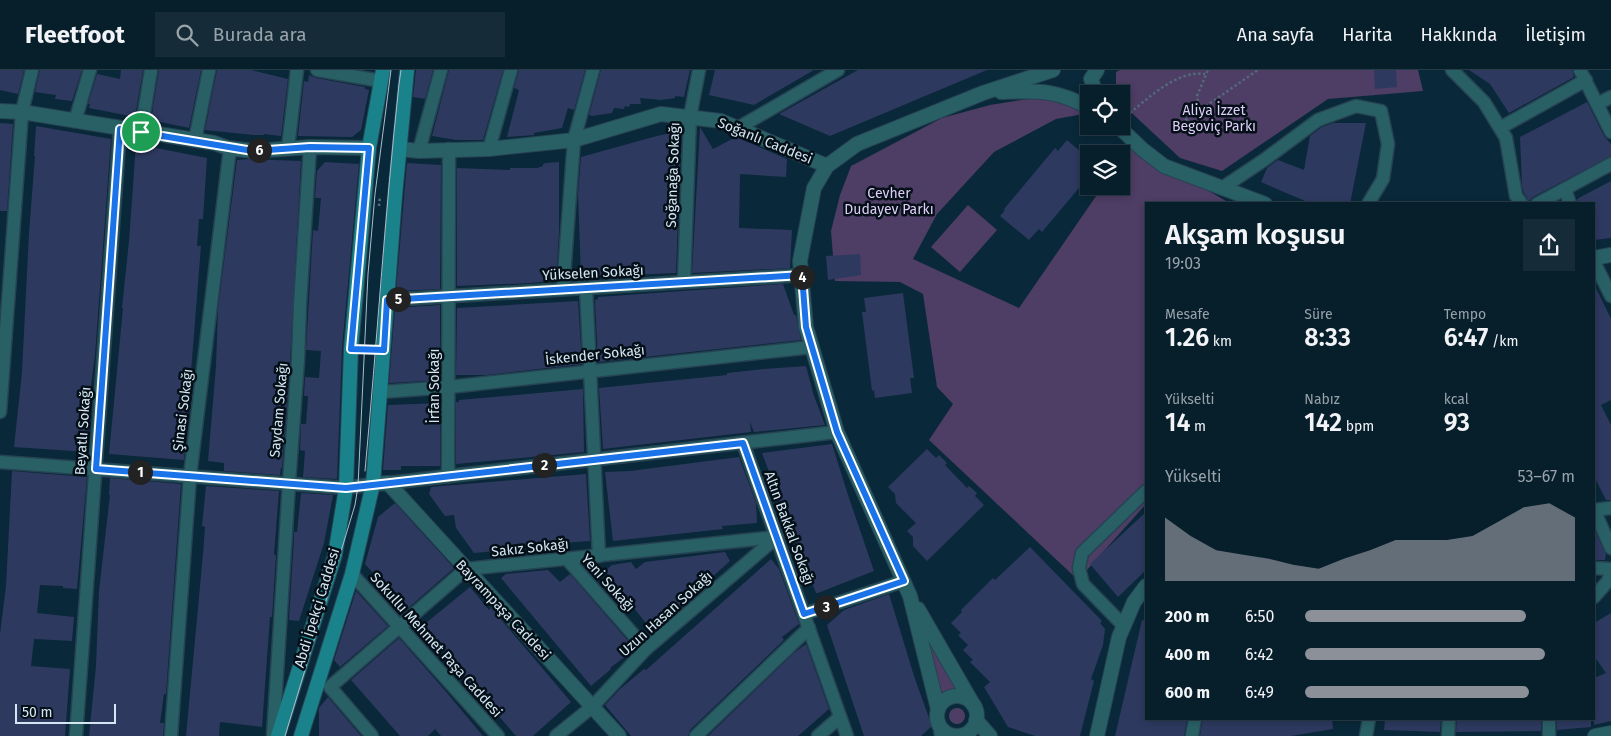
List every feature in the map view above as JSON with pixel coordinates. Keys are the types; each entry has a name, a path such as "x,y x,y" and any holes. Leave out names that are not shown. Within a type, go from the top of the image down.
{"main road":[{"name":"Abdi İpekçi Caddesi","path":"301,736 352,574 373,484 407,70"},
{"name":"Abdi İpekçi Caddesi","path":"278,736 335,555 346,488 351,349 369,148 382,76"}],"street":[{"path":"0,412 22,112 32,70"},
{"path":"75,121 90,70"},
{"path":"141,132 151,70"},
{"path":"195,140 209,70"},
{"path":"288,148 297,70"},
{"path":"317,70 382,76"},
{"path":"419,150 440,70"},
{"path":"489,149 511,70"},
{"path":"564,289 574,140 593,70"},
{"name":"Soğanağa Sokağı","path":"684,282 690,117 699,70"},
{"path":"738,128 838,70"},
{"name":"Soğanlı Caddesi","path":"400,149 489,149 574,140 662,114 721,121 827,166 857,144 1033,73 1053,70"},
{"path":"1093,85 1091,79 1097,70"},
{"path":"1452,70 1484,102 1506,138 1516,196 1520,202"},
{"path":"1500,128 1583,75 1611,132"},
{"path":"983,93 1044,91 1072,98 1080,103"},
{"path":"1597,104 1611,97"},
{"path":"1222,188 1318,120 1356,106 1381,111 1388,144 1383,179 1369,202"},
{"path":"0,111 22,112 253,151 310,147 369,148"},
{"name":"Beyatlı Sokağı","path":"76,736 120,129"},
{"path":"1127,135 1164,166 1260,202"},
{"name":"Saydam Sokağı","path":"273,736 310,147"},
{"name":"Şinasi Sokağı","path":"171,736 190,476 230,148"},
{"name":"İrfan Sokağı","path":"448,476 449,149"},
{"path":"1541,202 1611,164"},
{"path":"827,166 814,188 800,262 806,327 837,432 910,596 975,713 990,736"},
{"path":"1565,189 1569,202"},
{"path":"1595,258 1611,255"},
{"path":"1595,264 1611,296"},
{"name":"Yükselen Sokağı","path":"387,300 802,275"},
{"path":"586,288 598,556"},
{"name":"İskender Sokağı","path":"382,392 449,387 812,347"},
{"path":"0,462 346,488 837,432"},
{"name":"Altın Bakkal Sokağı","path":"743,443 847,736"},
{"name":"Bayrampaşa Caddesi","path":"388,483 619,736"},
{"path":"1124,626 1083,584 1079,568 1082,553 1145,491"},
{"path":"1595,510 1611,508"},
{"path":"1595,512 1611,548"},
{"name":"Sakız Sokağı","path":"466,569 777,537"},
{"name":"Uzun Hasan Sokağı","path":"556,736 592,707 646,649 777,537"},
{"name":"Yeni Sokağı","path":"567,559 646,649"},
{"path":"1595,568 1611,570 1608,581 1595,596"},
{"path":"372,736 330,687 466,569"},
{"name":"Sokullu Mehmet Paşa Caddesi","path":"352,574 498,736"},
{"path":"804,614 904,581"},
{"path":"1097,736 1119,637 1134,602 1145,587"},
{"path":"910,596 938,709 939,733 967,735 975,713 970,701 958,696 945,699 938,709"},
{"path":"696,736 809,628"},
{"path":"818,736 840,717"},
{"path":"1192,736 1195,720"},
{"path":"1366,736 1369,720"},
{"path":"1448,736 1449,720"},
{"path":"1549,736 1550,720"},
{"path":"1595,736 1611,733"}],"path":[{"path":"1198,111 1197,96 1208,70"},
{"path":"1177,126 1258,70"},
{"path":"1130,112 1179,76 1195,72 1206,74"},
{"path":"379,206 380,194"}],"green space":[{"name":"Aliya İzzet Begoviç Parkı","path":"1120,70 1418,70 1423,91 1328,99 1222,171 1180,158 1130,111 1130,85 1116,85 1116,72"},
{"name":"Cevher Dudayev Parkı","path":"1027,99 1051,99 1080,110 1080,115 1056,119 994,152 937,214 913,259 1019,308 1097,195 1130,195 1131,145 1228,202 1145,202 1145,505 1078,580 929,440 953,404 937,387 923,294 900,282 835,281 831,231 840,195 851,166 942,118 990,105"},
{"path":"968,205 997,230 960,272 931,247"},
{"path":"918,616 961,691 951,692 942,698"},
{"path":"954,708 960,708 965,713 963,722 954,724 949,719 949,713"}],"building":[{"path":"0,70 24,70 18,94 0,90"},
{"path":"40,70 82,70 72,101 55,99 56,95 35,92"},
{"path":"121,70 143,70 135,117 89,108 90,104 88,104 97,74 120,79"},
{"path":"159,70 201,70 189,128 151,120"},
{"path":"217,70 251,70 288,79 281,136 205,130"},
{"path":"416,70 433,70 425,99 413,97"},
{"path":"449,70 503,70 483,140 456,140 432,136"},
{"path":"519,70 585,70 574,110 568,108 562,128 534,133 534,135 507,137 519,90 514,88"},
{"path":"601,70 690,70 684,97 675,96 675,98 661,100 640,98 641,104 630,104 629,107 625,106 624,109 614,108 612,113 592,116 589,115"},
{"path":"715,70 814,70 754,105 709,95"},
{"path":"858,70 987,70 830,136 779,114"},
{"path":"1374,70 1396,70 1397,87 1375,89"},
{"path":"1469,70 1572,70 1574,77 1509,113 1490,84"},
{"path":"309,75 365,87 365,89 369,90 361,130 352,137 298,136 304,81 308,82"},
{"path":"1587,102 1604,136 1611,144 1611,156 1533,197 1529,201 1522,186 1520,137"},
{"path":"0,123 13,124 7,211 0,211"},
{"path":"1333,123 1366,123 1350,202 1307,202 1261,182 1267,168 1278,160 1304,170 1310,136 1322,127"},
{"path":"36,126 111,139 95,355 88,408 90,408 87,452 14,447 22,372"},
{"path":"700,127 713,149 736,137 787,159 786,177 740,174 739,228 792,230 790,268 692,273"},
{"path":"678,131 680,163 676,273 581,277 578,194 581,157"},
{"path":"1067,140 1080,151 1080,187 1042,232 1039,229 1029,240 1000,216 1055,148 1058,151"},
{"path":"136,144 207,158 203,219 199,219 197,246 201,246 184,460 109,454"},
{"path":"237,160 301,161 290,360 280,475 224,471 224,463 208,461 216,366 218,309"},
{"path":"325,162 359,164 342,348 337,479 303,477 305,451 300,450 301,424 306,424 308,396 304,396 305,377 319,378 321,351 306,350 313,230 318,231 321,198 315,198 317,171"},
{"path":"559,162 559,232 556,280 457,286 457,168 510,170 510,168 537,168 546,163"},
{"path":"407,163 441,165 440,289 396,291"},
{"path":"1611,181 1611,238 1595,240 1595,202 1578,202 1577,199"},
{"path":"860,254 861,275 828,280 826,256"},
{"path":"783,284 794,315 796,315 801,340 598,362 595,300 598,297"},
{"path":"1595,286 1611,319 1611,400 1601,405 1611,425 1611,500 1606,500 1595,478"},
{"path":"903,293 914,378 910,378 912,393 875,398 874,390 872,391 862,312 866,312 864,298"},
{"path":"578,301 582,364 487,375 456,375 457,308"},
{"path":"440,305 440,380 389,383 395,308"},
{"path":"806,366 814,396 825,425 754,432 750,422 751,432 603,449 599,388"},
{"path":"583,389 584,452 456,464 456,402 459,402 459,400"},
{"path":"440,403 440,466 401,466 401,470 383,470 388,405"},
{"path":"832,444 874,571 816,593 762,453"},
{"path":"927,449 936,458 939,455 947,463 945,465 967,488 969,486 977,493 975,496 984,505 927,561 913,546 913,537 907,531 916,523 896,503 895,494 888,487"},
{"path":"739,457 756,503 757,523 722,526 723,529 613,541 605,472 630,471"},
{"path":"12,471 87,477 77,589 40,585 37,613 74,617 72,641 34,639 31,666 70,669 65,736 0,736 0,634 6,586"},
{"path":"586,474 590,541 506,547 506,550 474,553 456,528 454,515 445,516 429,494 431,487"},
{"path":"110,478 181,484 166,694 164,694 160,723 164,723 163,736 89,736 96,666 99,591 110,495"},
{"path":"206,486 279,491 272,617 270,617 262,727 220,722 219,736 186,736 203,554 205,527 202,526"},
{"path":"301,493 333,495 324,543 299,621 289,620 294,532 297,532"},
{"path":"395,503 454,568 406,610 365,564 378,517"},
{"path":"1145,513 1145,571 1118,597 1090,564"},
{"path":"1595,531 1606,554 1605,560 1595,560"},
{"path":"1030,547 1102,621 1100,623 1105,629 1103,645 1091,679 1094,681 1080,736 1035,736 1008,727 984,687 990,682 970,662 973,660 963,650 968,645 958,635 961,633 951,623 962,612 961,610 993,578 995,580"},
{"path":"725,552 730,561 652,631 605,571 612,565 631,562 636,569 645,562"},
{"path":"771,559 779,569 799,624 782,637 784,640 690,730 688,736 631,736 605,705 620,689 644,669 646,670"},
{"path":"548,570 560,582 570,574 635,649 610,668 591,686 501,578 506,574"},
{"path":"470,587 489,610 491,608 571,702 533,736 516,736 421,627"},
{"path":"356,591 388,626 340,667 334,660"},
{"path":"889,594 915,679 932,726 921,736 864,736 827,625 844,610"},
{"path":"1611,613 1611,721 1594,725 1595,678 1606,673 1595,657 1595,622"},
{"path":"1142,620 1145,621 1145,720 1187,720 1184,736 1115,736"},
{"path":"399,638 483,736 441,736 435,729 428,736 400,736 351,680"},
{"path":"806,644 829,709 798,736 708,736 795,652"},
{"path":"328,697 361,736 319,736 319,708"},
{"path":"1203,720 1332,720 1333,729 1291,736 1200,736"},
{"path":"1385,720 1441,720 1440,732 1384,730"},
{"path":"1457,720 1541,720 1541,731 1456,732"},
{"path":"1557,720 1591,720 1591,727 1557,730"}],"tram line":[{"path":"285,736 355,505 358,486 368,274 375,194 391,70"},
{"path":"365,471 389,181 401,70"}],"route":[{"path":"120,129 141,132 253,151 310,147 369,148 351,349 384,350 387,300 802,275 806,327 837,432 904,581 804,614 743,443 346,488 96,469 120,129"}]}
